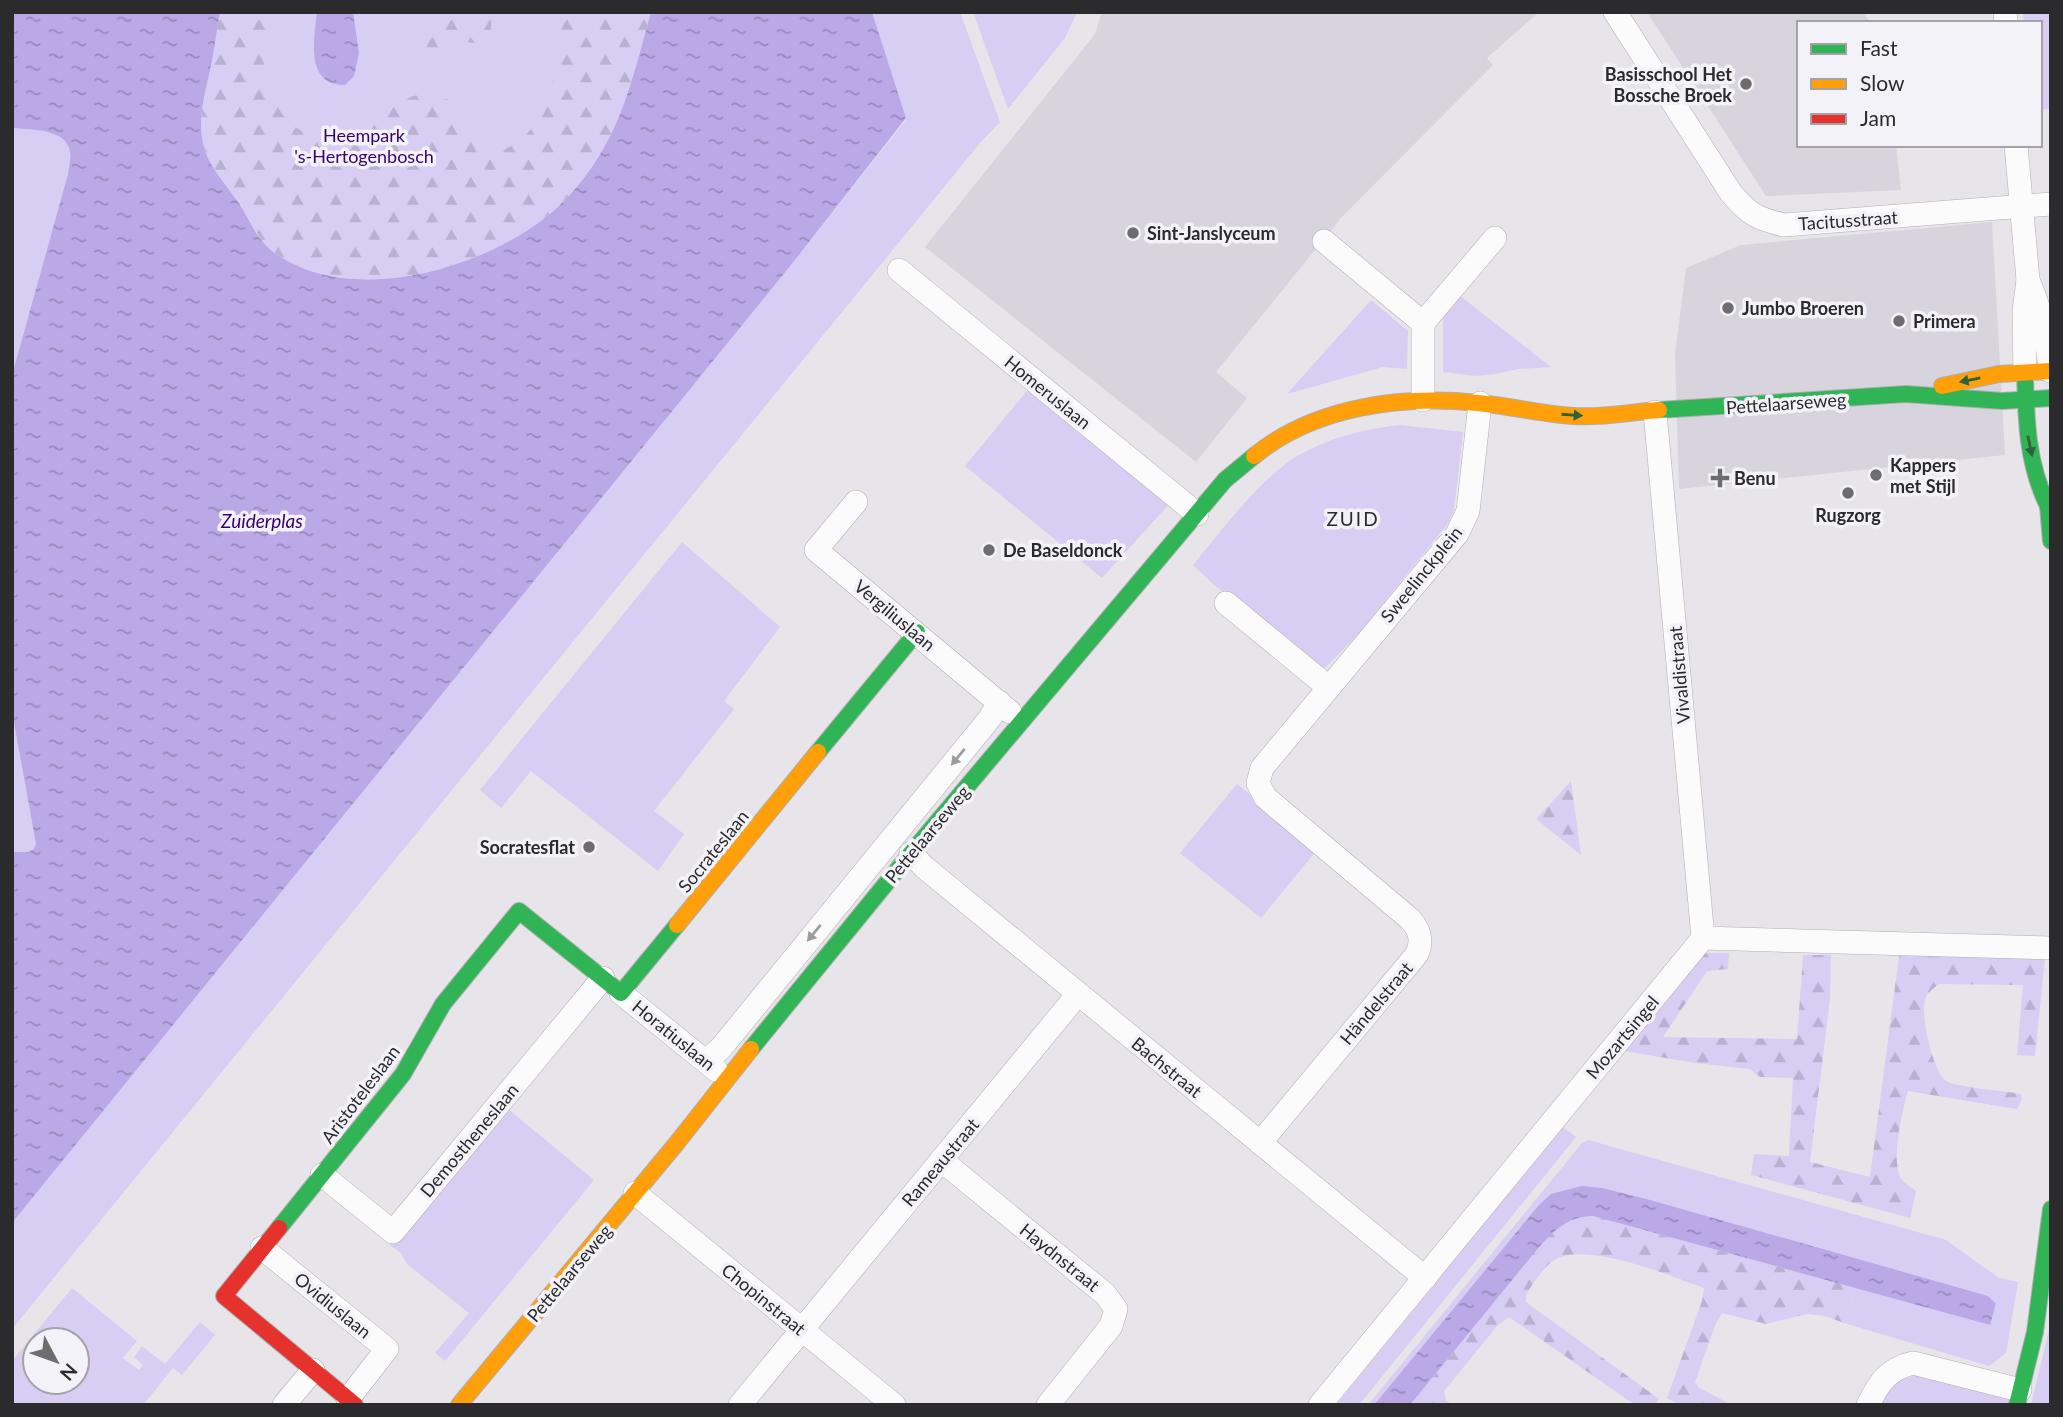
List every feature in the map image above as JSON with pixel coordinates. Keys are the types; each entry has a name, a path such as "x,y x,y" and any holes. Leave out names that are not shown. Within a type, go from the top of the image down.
{"street":[{"name":"Tacitusstraat","path":"1615,12 1731,193 1744,208 1761,220 1784,225 2051,204"},
{"path":"2016,147 2028,281 2024,311 2026,430 2039,491 2049,500 2051,541"},
{"path":"1423,400 1423,323 1495,238"},
{"path":"1324,241 1423,323"},
{"name":"Homeruslaan","path":"899,270 1197,514"},
{"path":"2028,281 2040,308 2047,340 2050,376"},
{"name":"Pettelaarseweg","path":"1917,394 1999,374 2050,376"},
{"name":"Pettelaarseweg","path":"459,1405 1021,721 1225,480 1259,452 1298,429 1348,410 1423,400 1480,403 1576,416 1917,394 1942,398 2051,398"},
{"name":"Pettelaarseweg","path":"1480,403 1500,398 1563,399"},
{"name":"Pettelaarseweg","path":"1604,399 1655,412"},
{"name":"Sweelinckplein","path":"1258,783 1262,768 1457,534 1468,511 1480,403"},
{"name":"Vivaldistraat","path":"1655,412 1703,939"},
{"name":"Vergiliuslaan","path":"856,502 816,550 1021,721"},
{"path":"1226,603 1328,687"},
{"name":"Socrateslaan","path":"612,985 917,632"},
{"name":"Pettelaarseweg","path":"706,1061 720,1048 981,729 999,702"},
{"name":"Händelstraat","path":"1258,783 1265,797 1410,919 1417,927 1421,944 1417,954 1260,1143"},
{"name":"Bachstraat","path":"911,853 924,867 1425,1278"},
{"name":"Aristoteleslaan","path":"224,1296 403,1074 443,1004 519,911 612,985"},
{"path":"1703,939 2051,948"},
{"name":"Mozartsingel","path":"1320,1405 1703,939"},
{"name":"Horatiuslaan","path":"612,985 727,1078"},
{"name":"Demostheneslaan","path":"322,1175 393,1232 612,985"},
{"name":"Rameaustraat","path":"740,1405 1079,994"},
{"name":"Haydnstraat","path":"941,1160 1105,1294 1116,1309 1111,1326 1048,1405"},
{"name":"Chopinstraat","path":"635,1193 894,1405"},
{"path":"1868,1405 1878,1384 1887,1374 1913,1363 2019,1397 2035,1332 2051,1209"},
{"name":"Ovidiuslaan","path":"224,1296 351,1402 387,1349 262,1248"},
{"path":"284,1405 313,1370"}],"shaded area":[{"name":"Sint-Janslyceum","path":"1102,12 1539,12 1487,58 1493,65 1341,218 1216,372 1247,398 1196,462 925,247 1095,34"},
{"name":"Basisschool Het Bossche Broek","path":"1647,12 1863,12 1869,21 1797,21 1797,147 1896,147 1901,190 1766,196"},
{"path":"1992,222 2005,455 1679,489 1675,354 1686,268 1741,245"}],"green space":[{"name":"Heempark 's-Hertogenbosch","path":"220,12 651,12 423,273 213,49"},
{"name":"Heempark 's-Hertogenbosch","path":"220,12 274,12 264,49 266,80 272,96 286,118 305,133 327,139 350,137 372,127 404,100 428,94 453,103 464,116 482,148 499,153 523,139 546,109 558,61 556,12 651,12 630,87 612,133 585,177 567,198 539,222 506,243 468,260 427,272 386,279 345,278 308,270 275,253 258,235 213,167 203,143 201,117"},
{"path":"415,12 491,12 491,30 488,38 476,43 447,40 435,53 432,63"},
{"path":"872,12 960,12 1000,122 980,143 12,1329 12,1223 905,121"},
{"path":"973,12 1077,12 1065,38 1008,109"},
{"path":"2023,12 2051,12 2051,109 2042,110 2042,21 2024,21"},
{"path":"12,128 55,134 67,144 70,157 68,174 12,375"},
{"path":"1459,295 1551,367 1475,376 1443,372 1443,315"},
{"path":"1371,300 1408,331 1407,369 1383,367 1287,394"},
{"path":"1031,386 1170,503 1102,578 965,466"},
{"path":"1400,425 1463,432 1454,510 1449,522 1360,632 1323,670 1213,584 1193,565 1255,491 1297,456 1347,435"},
{"path":"682,542 780,627 724,701 734,709 654,811 684,834 658,871 531,771 501,808 480,790"},
{"path":"12,712 36,844 29,852 12,852"},
{"path":"1571,781 1581,855 1536,819"},
{"path":"1237,784 1317,850 1261,918 1180,853"},
{"path":"1695,953 1729,953 1728,969 1707,971 1663,1037 1797,1039 1803,955 1831,955 1830,999 1810,1162 1870,1177 1899,956 2045,958 2035,1056 2017,1055 2023,985 1939,984 1925,1000 1924,1018 1929,1043 1941,1076 1951,1083 2021,1094 2022,1099 2017,1109 1908,1091 1900,1124 1897,1162 1902,1180 1916,1191 1910,1218 1751,1175 1754,1154 1789,1156 1793,1078 1760,1077 1750,1069 1619,1050"},
{"path":"502,1104 594,1180 445,1361 435,1353 469,1313 407,1264 401,1253 390,1245"},
{"path":"1563,1127 1576,1137 1359,1405 1336,1405"},
{"path":"1588,1140 1946,1240 1999,1278 2018,1282 2006,1353 1989,1366 1844,1323 1856,1288 1990,1325 1996,1304 1538,1206 1374,1405 1368,1405 1582,1143"},
{"path":"1581,1216 1593,1216 1856,1288 1844,1323 1825,1316 1807,1314 1766,1324 1722,1313 1695,1382 1699,1388 1732,1405 1680,1405 1667,1398 1702,1301 1704,1288 1630,1263 1588,1255 1570,1255 1556,1259 1548,1265 1529,1289 1526,1302 1659,1399 1654,1405 1635,1405 1509,1317 1498,1325 1444,1391 1446,1400 1452,1405 1410,1405 1540,1246 1563,1224"},
{"path":"72,1288 137,1341 123,1358 139,1370 143,1365 134,1357 142,1346 165,1364 200,1322 215,1335 182,1375 173,1368 143,1405 12,1405 12,1361 21,1350 21,1396 91,1396 91,1326 41,1326"},
{"path":"2051,1321 2051,1405 2031,1405"},
{"path":"1916,1375 2028,1405 1879,1405 1892,1383"}],"water":[{"name":"Zuiderplas","path":"12,12 220,12 201,117 203,143 208,159 268,248 308,270 345,278 386,279 427,272 468,260 506,243 539,222 567,198 585,177 612,133 630,87 651,12 872,12 906,118 791,265 12,1223 12,852 28,852 34,849 36,844 12,712 12,375 68,174 70,152 62,138 55,134 12,128"},
{"path":"317,12 353,12 359,53 354,76 345,85 323,78 318,69 314,47"},
{"path":"1582,1186 1650,1200 1988,1296 1996,1304 1990,1325 1593,1216 1584,1217 1563,1225 1540,1246 1410,1405 1374,1405 1538,1206 1551,1194"}],"traffic: fast":[{"path":"2025,373 2027,424 2032,458 2048,506"},
{"path":"1659,410 1906,394 2002,401 2051,398"},
{"path":"751,1049 911,853 1225,480 1254,456"},
{"path":"2051,494 2048,506 2051,541"},
{"path":"818,752 917,632"},
{"path":"279,1228 403,1074 443,1004 519,911 621,993 677,925"},
{"path":"2017,1405 2035,1332 2051,1209"}],"traffic: slow":[{"path":"1942,386 1999,374 2051,371"},
{"path":"1254,456 1304,425 1332,415 1390,403 1449,401 1585,416 1659,410"},
{"path":"677,925 818,752"},
{"path":"459,1405 676,1144 751,1049"}],"traffic: jam":[{"path":"279,1228 224,1296 355,1405"}],"place":[{"name":"Basisschool Het Bossche Broek","path":"1746,84"},
{"name":"Sint-Janslyceum","path":"1133,233"},
{"name":"Jumbo Broeren","path":"1728,308"},
{"name":"Primera","path":"1899,321"},
{"name":"Kappers met Stijl","path":"1876,475"},
{"name":"Benu","path":"1720,478"},
{"name":"Rugzorg","path":"1848,493"},
{"name":"De Baseldonck","path":"989,550"},
{"name":"Socratesflat","path":"589,847"}],"district":[{"name":"ZUID","path":"1353,518"}]}
